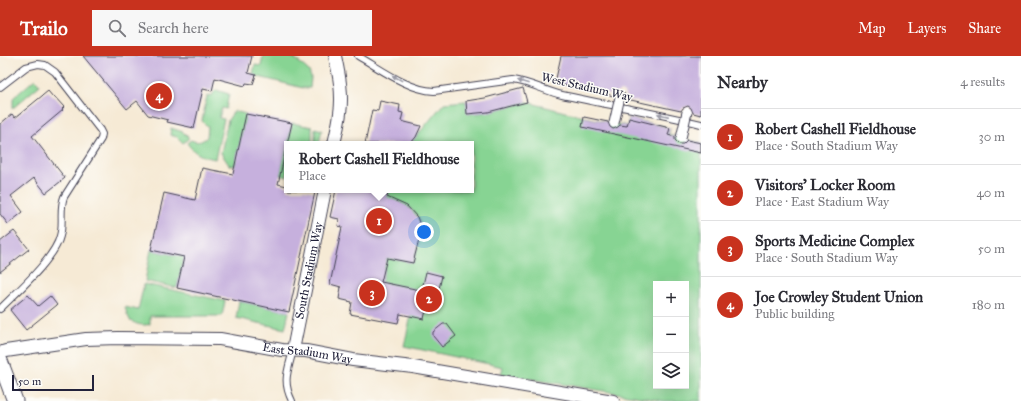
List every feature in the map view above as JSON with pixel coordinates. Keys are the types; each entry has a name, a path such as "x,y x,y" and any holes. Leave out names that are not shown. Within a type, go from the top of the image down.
{"street":[{"path":"335,56 340,82 341,98 340,113 335,141"},
{"path":"614,123 620,97"},
{"path":"681,138 687,112"},
{"name":"South Stadium Way","path":"293,350 324,193"},
{"name":"East Stadium Way","path":"0,353 72,341 118,338 220,339 428,370 613,401"},
{"path":"0,361 15,401"}],"lane":[{"name":"West Stadium Way","path":"358,56 412,86 424,90 434,91 513,80 521,81 549,92 701,124"},
{"path":"0,87 26,67 31,65 45,65 55,72 102,134 101,139 61,204 61,236 57,245 46,262 0,309"},
{"path":"292,401 286,387 286,379 293,350"}],"green space":[{"path":"263,56 289,56 294,58 309,71 311,78 310,88 303,88 255,76 253,74 255,65 261,66"},
{"path":"35,79 40,85 13,108 13,98"},
{"path":"216,90 229,94 226,109 222,108 219,118 224,119 215,159 199,154 187,143 191,140 195,142 201,141 207,137 208,127 202,121 207,96 212,95"},
{"path":"466,101 468,114 488,112 527,102 584,117 627,126 629,118 670,128 669,135 701,143 701,401 664,401 501,374 503,367 404,346 417,290 381,282 387,258 413,263 421,233 421,226 419,220 411,209 399,202 387,198 388,193 474,193 474,141 412,141 444,103"},
{"path":"234,111 246,114 235,166 229,165 221,153 228,120"},
{"path":"292,123 312,127 312,141 288,141"},
{"path":"171,128 183,132 189,138 183,143 177,137 170,135"},
{"path":"315,128 322,130 320,141 315,141"},
{"path":"284,158 284,176 280,175"},
{"path":"151,250 184,257 177,288 145,281"},
{"path":"144,284 225,301 222,316 150,316 150,324 141,325 132,321 131,322 125,307 138,310"},
{"path":"239,301 289,312 285,329 236,318"}],"building":[{"path":"83,56 252,56 248,73 256,75 253,84 246,83 245,86 215,78 212,91 203,89 194,128 167,122 168,120 148,115 137,101 127,109"},
{"path":"561,56 701,56 701,115 693,113 691,108 688,106 683,108 681,111 626,99 624,93 621,91 616,93 614,96 555,83"},
{"path":"523,88 527,102 488,112 467,114 466,101 485,98"},
{"path":"48,91 64,107 62,109 63,110 32,136 65,178 46,193 34,178 11,196 23,212 8,224 0,214 0,124 12,114 15,118"},
{"path":"380,101 400,105 399,112 403,113 401,121 421,126 416,137 413,141 366,141 372,110 378,111"},
{"path":"246,114 292,123 288,141 284,141 284,158 278,184 284,185 284,193 315,193 289,312 177,288 184,257 151,250 164,193 195,200 202,168 233,174"},
{"path":"584,117 608,122 610,127 613,129 620,125 627,126 629,118 670,128 668,135 675,137 675,140 679,144 683,144 687,140 701,143 701,153 582,127"},
{"path":"335,193 388,193 387,197 407,206 417,217 421,228 413,263 387,258 381,282 420,290 422,289 426,272 442,276 438,293 441,294 439,306 434,305 432,311 426,310 424,319 400,314 398,323 350,314 352,302 339,299 341,287 330,284 342,227 338,226 339,219 330,217"},
{"path":"14,231 29,249 0,272 0,242"},
{"path":"28,295 38,306 50,296 57,305 26,330 10,310"},
{"path":"443,324 447,324 456,336 442,347 433,336 433,332"}],"place":[{"name":"Joe Crowley Student Union","path":"159,96"},
{"name":"Robert Cashell Fieldhouse","path":"379,221"},
{"name":"Sports Medicine Complex","path":"372,293"},
{"name":"Visitors' Locker Room","path":"429,299"}]}
